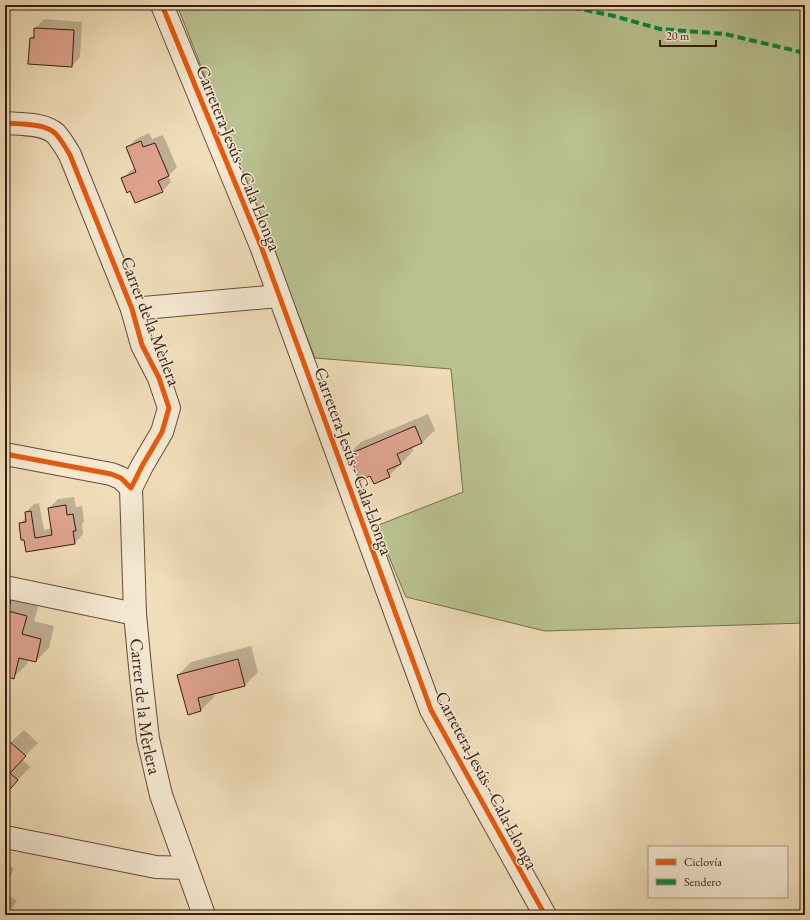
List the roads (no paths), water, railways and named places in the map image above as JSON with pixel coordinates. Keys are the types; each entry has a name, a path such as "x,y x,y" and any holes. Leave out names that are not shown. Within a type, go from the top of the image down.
{"street":[{"name":"Carretera Jesús - Cala Llonga","path":"162,5 261,246 431,710 545,915"},
{"name":"Carrer de la Mèrlera","path":"5,123 44,127 55,133 65,146 70,155 132,309 142,345 159,378 169,408 162,432 131,488 135,614 148,739 161,795 204,915"},
{"name":"Carrer de la Mèrlera","path":"132,309 279,296"},
{"path":"5,454 111,474 121,478 131,488"},
{"path":"5,587 135,614"},
{"path":"5,837 156,867 187,868"}]}
